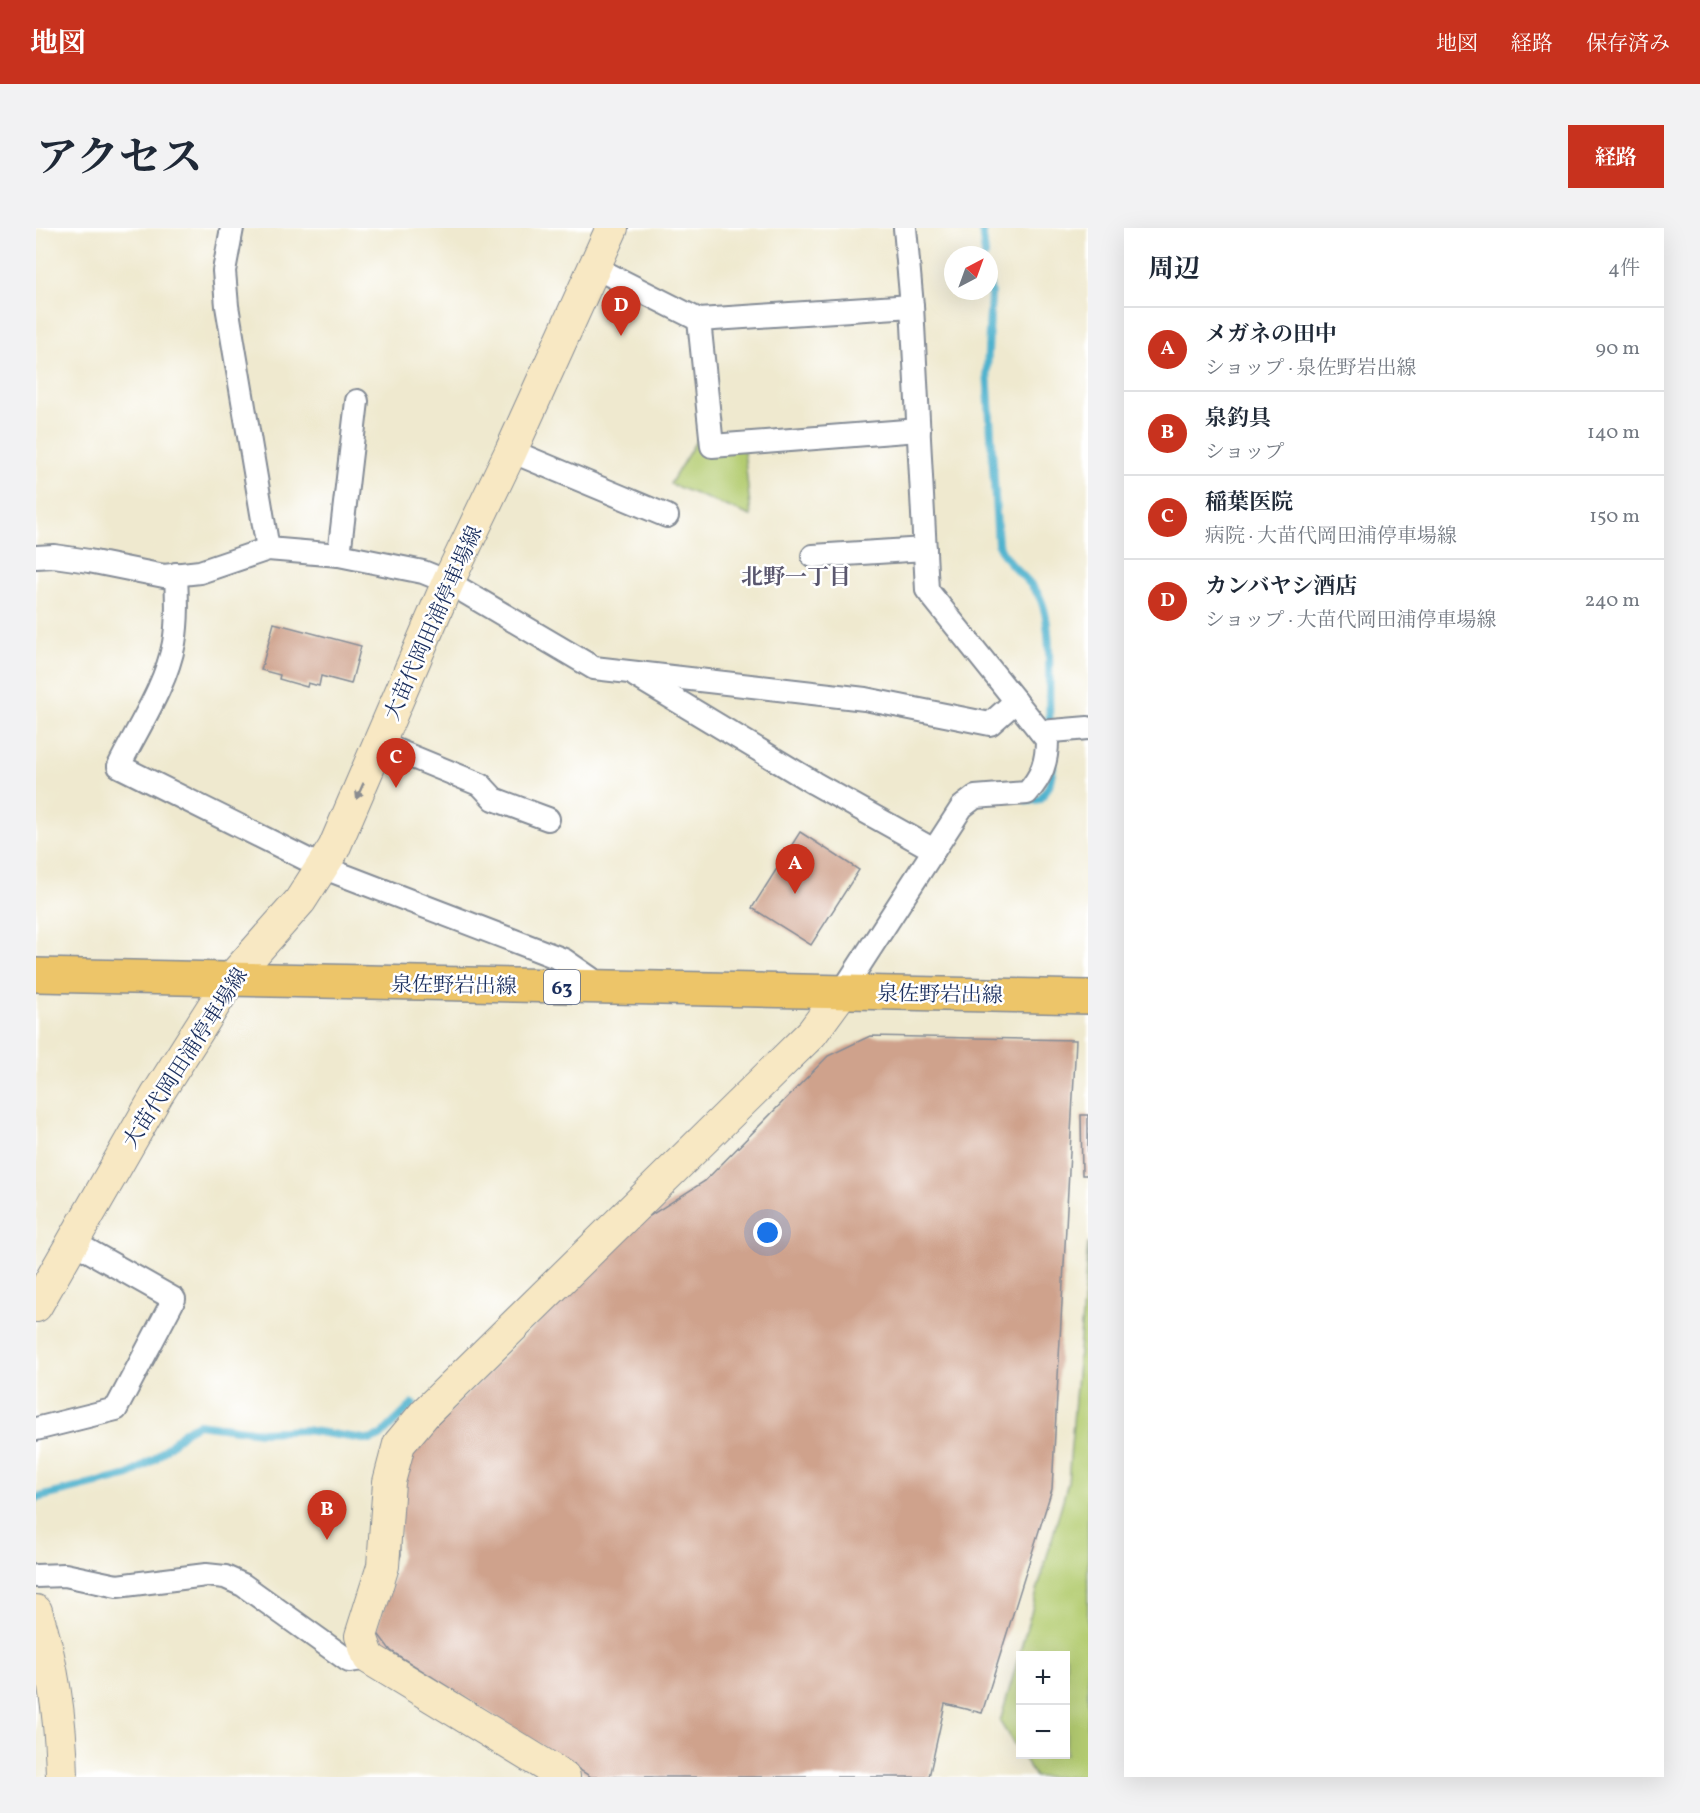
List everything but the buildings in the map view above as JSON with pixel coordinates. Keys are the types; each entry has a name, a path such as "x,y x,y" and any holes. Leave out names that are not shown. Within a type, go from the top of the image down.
{"main road":[{"name":"大苗代岡田浦停車場線","path":"36,1306 157,1095 230,980 300,901 334,848 381,744 448,582 512,450 612,228"},
{"name":"泉佐野岩出線","path":"36,975 1088,996"},
{"path":"564,1777 369,1658 361,1636 383,1566 389,1482 399,1444 425,1413 812,1033 842,992"},
{"path":"36,1611 49,1651 62,1751 62,1777"}],"street":[{"path":"232,228 224,271 227,306 268,549"},
{"path":"842,992 962,807 975,796 1027,793 1038,781 1047,761 1047,740 927,590 912,306 904,228"},
{"path":"594,267 699,320 912,306"},
{"path":"699,320 712,446 919,430"},
{"path":"339,555 357,401"},
{"path":"512,450 667,516"},
{"path":"36,557 89,561 164,576 200,572 268,549 339,555 423,572 448,582 594,668 865,699 990,724 1016,701"},
{"path":"813,556 925,549"},
{"path":"177,574 178,613 173,646 160,682 119,766 322,867 564,960 603,988"},
{"path":"629,672 814,783 934,850"},
{"path":"1041,732 1088,728"},
{"path":"381,744 482,785 494,799 548,819"},
{"path":"36,1429 116,1409 174,1299 73,1242"},
{"path":"36,1576 65,1575 117,1586 206,1575 225,1577 243,1585 349,1661 369,1658"}],"green space":[{"path":"701,433 744,450 751,516 670,484"},
{"path":"1088,1243 1088,1777 1035,1777 1024,1759 1070,1759 1070,1651 1020,1651 1068,1482"},
{"path":"1016,1666 1016,1748 1000,1722"}],"waterway":[{"path":"982,228 984,246"},
{"path":"991,300 987,371 998,544 1006,558 1033,587 1043,606 1047,622 1050,728"},
{"path":"1028,801 1040,799 1049,786 1053,767"},
{"path":"36,1498 129,1475 156,1458 185,1431 198,1424 261,1432 305,1430 370,1440 380,1436 413,1404"}],"place":[{"name":"カンバヤシ酒店","path":"621,336"},
{"name":"稲葉医院","path":"396,788"},
{"name":"メガネの田中","path":"795,894"},
{"name":"泉釣具","path":"327,1540"}],"district":[{"name":"北野一丁目","path":"796,576"}]}
